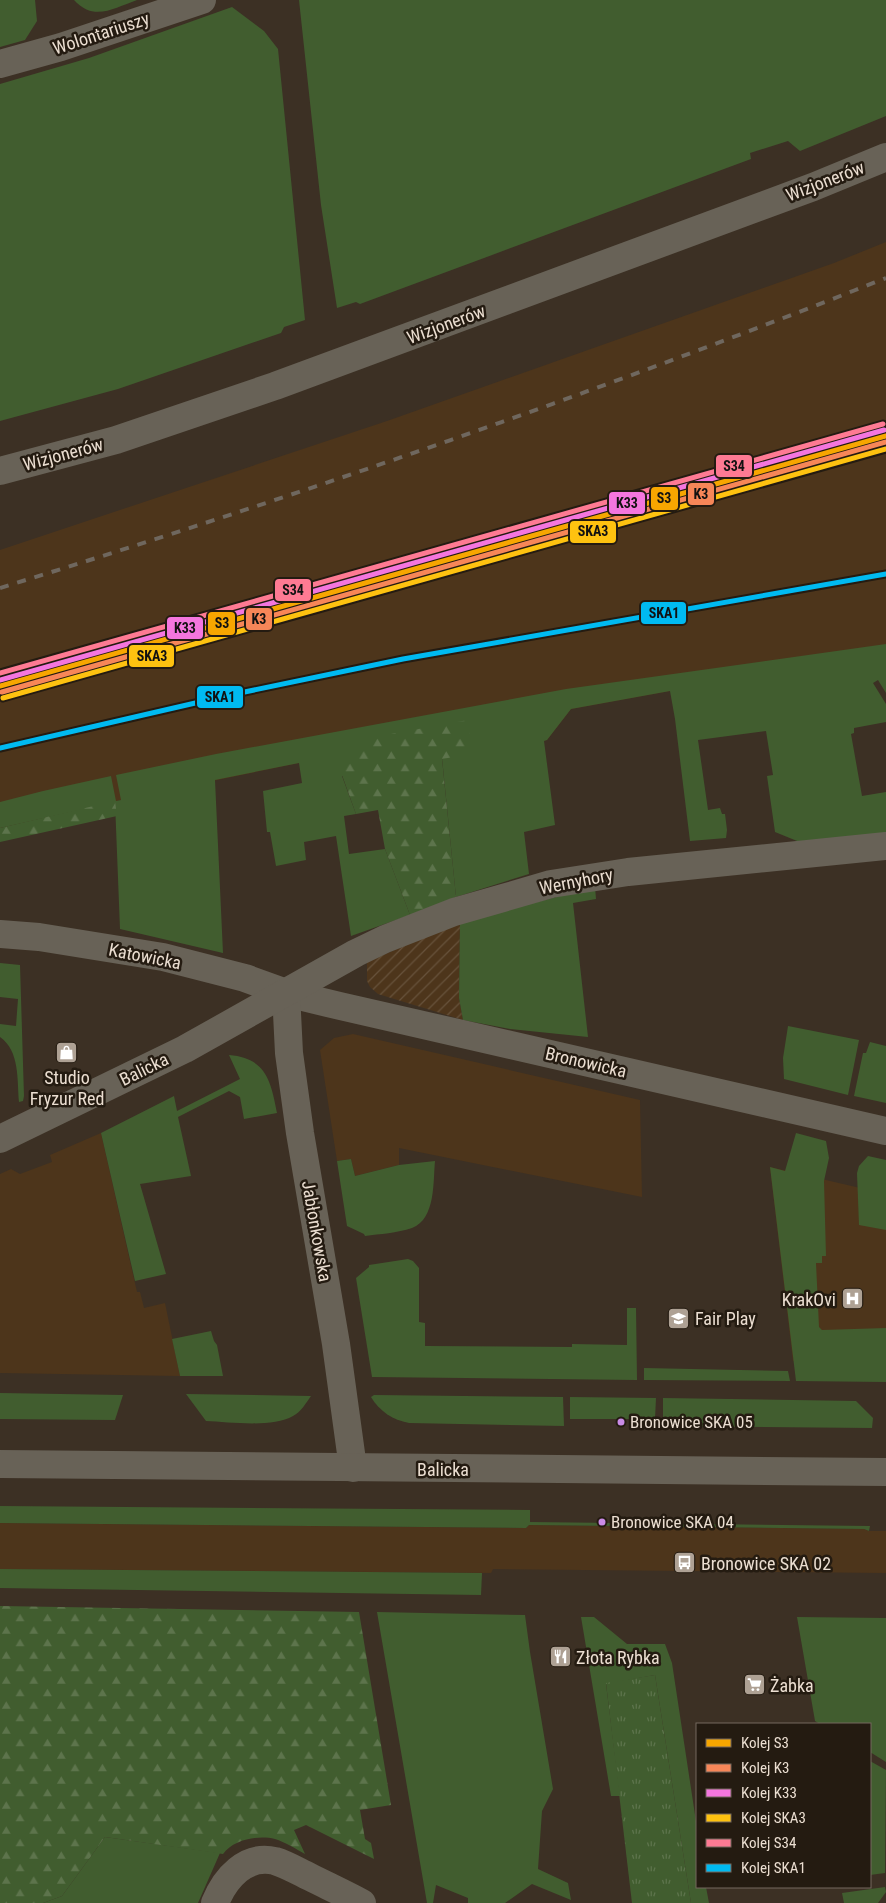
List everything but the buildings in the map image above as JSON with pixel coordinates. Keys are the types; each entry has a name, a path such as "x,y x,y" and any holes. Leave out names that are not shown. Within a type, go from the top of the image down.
{"street":[{"name":"Wolontariuszy","path":"0,64 61,47 202,0"},
{"name":"Wizjonerów","path":"0,471 116,440 275,386 499,305 886,158"},
{"name":"Wernyhory","path":"286,993 356,953 416,926 454,912 551,884 628,872 886,846"},
{"name":"Katowicka","path":"0,934 38,937 163,957 245,978 286,993"},
{"name":"Bronowicka","path":"286,993 886,1131"},
{"name":"Balicka","path":"0,1140 185,1049 286,993"},
{"name":"Jabłonkowska","path":"286,993 291,1071 336,1344 354,1468"},
{"name":"Balicka","path":"0,1464 886,1472"},
{"path":"215,1903 236,1871 249,1863 266,1860 290,1867 362,1903"}],"shaded area":[{"path":"886,242 886,667 670,691 571,709 547,740 342,775 299,763 121,800 0,828 0,550 387,421 834,263"},
{"path":"460,922 459,998 463,1020 378,994 370,987 367,981 367,962"},
{"path":"353,1034 640,1100 642,1197 399,1148 399,1165 355,1176 351,1159 337,1161 320,1050 334,1038"},
{"path":"101,1133 137,1292 140,1292 144,1308 165,1303 180,1376 0,1373 0,1174 11,1169 20,1174 52,1162 50,1155"},
{"path":"770,1167 886,1194 886,1357 793,1361"},
{"path":"0,1523 526,1528 529,1525 864,1529 869,1531 886,1531 886,1573 493,1569 491,1573 0,1569"}],"green space":[{"path":"0,0 35,0 37,21 25,40 0,47"},
{"path":"74,0 137,0 97,12 82,7"},
{"path":"299,0 886,0 886,116 800,151 788,141 750,153 751,159 360,304 356,302 337,308 321,205"},
{"path":"232,7 264,31 278,49 305,320 284,327 281,333 118,389 0,421 0,84 89,58"},
{"path":"886,644 886,693 878,680 873,683 886,704 886,722 854,728 854,733 851,734 862,796 886,792 886,833 802,843 775,832 767,776 773,775 766,731 698,740 708,810 720,808 722,814 725,814 727,830 726,838 690,841 670,691 571,709 547,740 544,741 555,825 524,832 529,874 456,897 442,758 342,776 356,814 344,816 349,854 385,849 410,915 351,936 336,836 304,842 306,860 276,866 270,832 267,832 263,791 302,783 299,763 215,780 223,953 120,929 115,802 0,828 0,802 111,776 116,801 121,800 116,775 216,754 566,689"},
{"path":"468,720 471,754 442,759 456,897 410,915 385,849 378,810 356,814 342,775 358,740"},
{"path":"115,801 117,816 0,842 0,828"},
{"path":"595,887 596,899 573,903 588,1037 510,1029 463,1020 459,998 460,922"},
{"path":"0,963 20,965 24,1096 23,1101 19,1102 14,1058 11,1050 0,1037 0,1024 16,1026 18,999 0,997"},
{"path":"788,1026 859,1040 848,1095 784,1079 783,1058"},
{"path":"870,1042 886,1046 886,1103 854,1096 863,1053 866,1053"},
{"path":"229,1055 251,1061 265,1073 272,1091 277,1113 244,1119 240,1097 229,1091 178,1117 191,1176 140,1184 166,1274 135,1281 101,1133 174,1096 177,1111 240,1079"},
{"path":"796,1133 826,1141 829,1158 824,1181 826,1256 822,1256 822,1263 816,1263 819,1327 822,1330 886,1328 886,1382 796,1381 770,1167 785,1171"},
{"path":"868,1156 886,1160 886,1230 859,1225 857,1173 859,1166"},
{"path":"351,1159 355,1176 399,1165 435,1161 432,1199 425,1217 420,1223 412,1228 400,1231 365,1236 347,1226 337,1161"},
{"path":"408,1259 413,1261 419,1268 419,1322 425,1323 425,1346 572,1347 572,1344 627,1345 627,1308 636,1308 637,1380 372,1377 356,1278 369,1265"},
{"path":"211,1331 217,1345 223,1376 180,1376 172,1339"},
{"path":"644,1368 788,1371 790,1381 644,1380"},
{"path":"0,1393 123,1395 115,1420 0,1419"},
{"path":"186,1394 311,1396 301,1410 293,1416 274,1422 251,1423 206,1421"},
{"path":"374,1395 563,1397 564,1426 409,1423 397,1420 382,1411 371,1397"},
{"path":"570,1397 656,1398 655,1419 570,1419"},
{"path":"663,1398 856,1401 873,1418 872,1428 663,1426"},
{"path":"0,1506 530,1510 530,1522 870,1526 869,1531 864,1529 529,1525 526,1528 0,1523"},
{"path":"0,1569 482,1573 481,1595 0,1588"},
{"path":"0,1606 359,1612 391,1805 360,1810 365,1839 371,1843 374,1859 306,1825 294,1830 305,1854 283,1842 269,1838 247,1839 234,1845 223,1854 105,1837 62,1896 43,1903 0,1903"},
{"path":"377,1612 525,1615 553,1789 542,1811 538,1869 568,1883 571,1900 532,1884 505,1903 468,1903 468,1898 436,1885 433,1903 427,1903"},
{"path":"581,1617 594,1617 627,1644 665,1644 672,1663 696,1821 696,1888 706,1888 709,1903 691,1903 655,1675 606,1684 620,1796 611,1796"},
{"path":"797,1617 886,1618 886,1762 871,1753 871,1723 818,1723 815,1721"},
{"path":"655,1675 691,1903 632,1903 606,1683"},
{"path":"871,1762 886,1770 885,1873 871,1875"},
{"path":"105,1837 220,1853 198,1903 43,1903 62,1896"},
{"path":"885,1887 886,1892 878,1903 844,1903 842,1893"}],"railway":[{"path":"0,588 224,517 446,442 667,362 886,278"}],"rail line":[{"name":"S34","path":"0,673 883,424"},
{"name":"K33","path":"0,680 884,430"},
{"name":"S3","path":"0,686 886,436"},
{"name":"K3","path":"2,692 886,442"},
{"name":"SKA3","path":"3,698 886,449"},
{"name":"SKA1","path":"0,748 230,695 403,659 886,574"}],"place":[{"name":"Studio Fryzur Red","path":"67,1052"},
{"name":"KrakOvi","path":"852,1299"},
{"name":"Fair Play","path":"679,1318"},
{"name":"Bronowice SKA 05","path":"621,1422"},
{"name":"Bronowice SKA 04","path":"602,1522"},
{"name":"Bronowice SKA 02","path":"685,1563"},
{"name":"Złota Rybka","path":"560,1657"},
{"name":"Żabka","path":"754,1685"}]}
